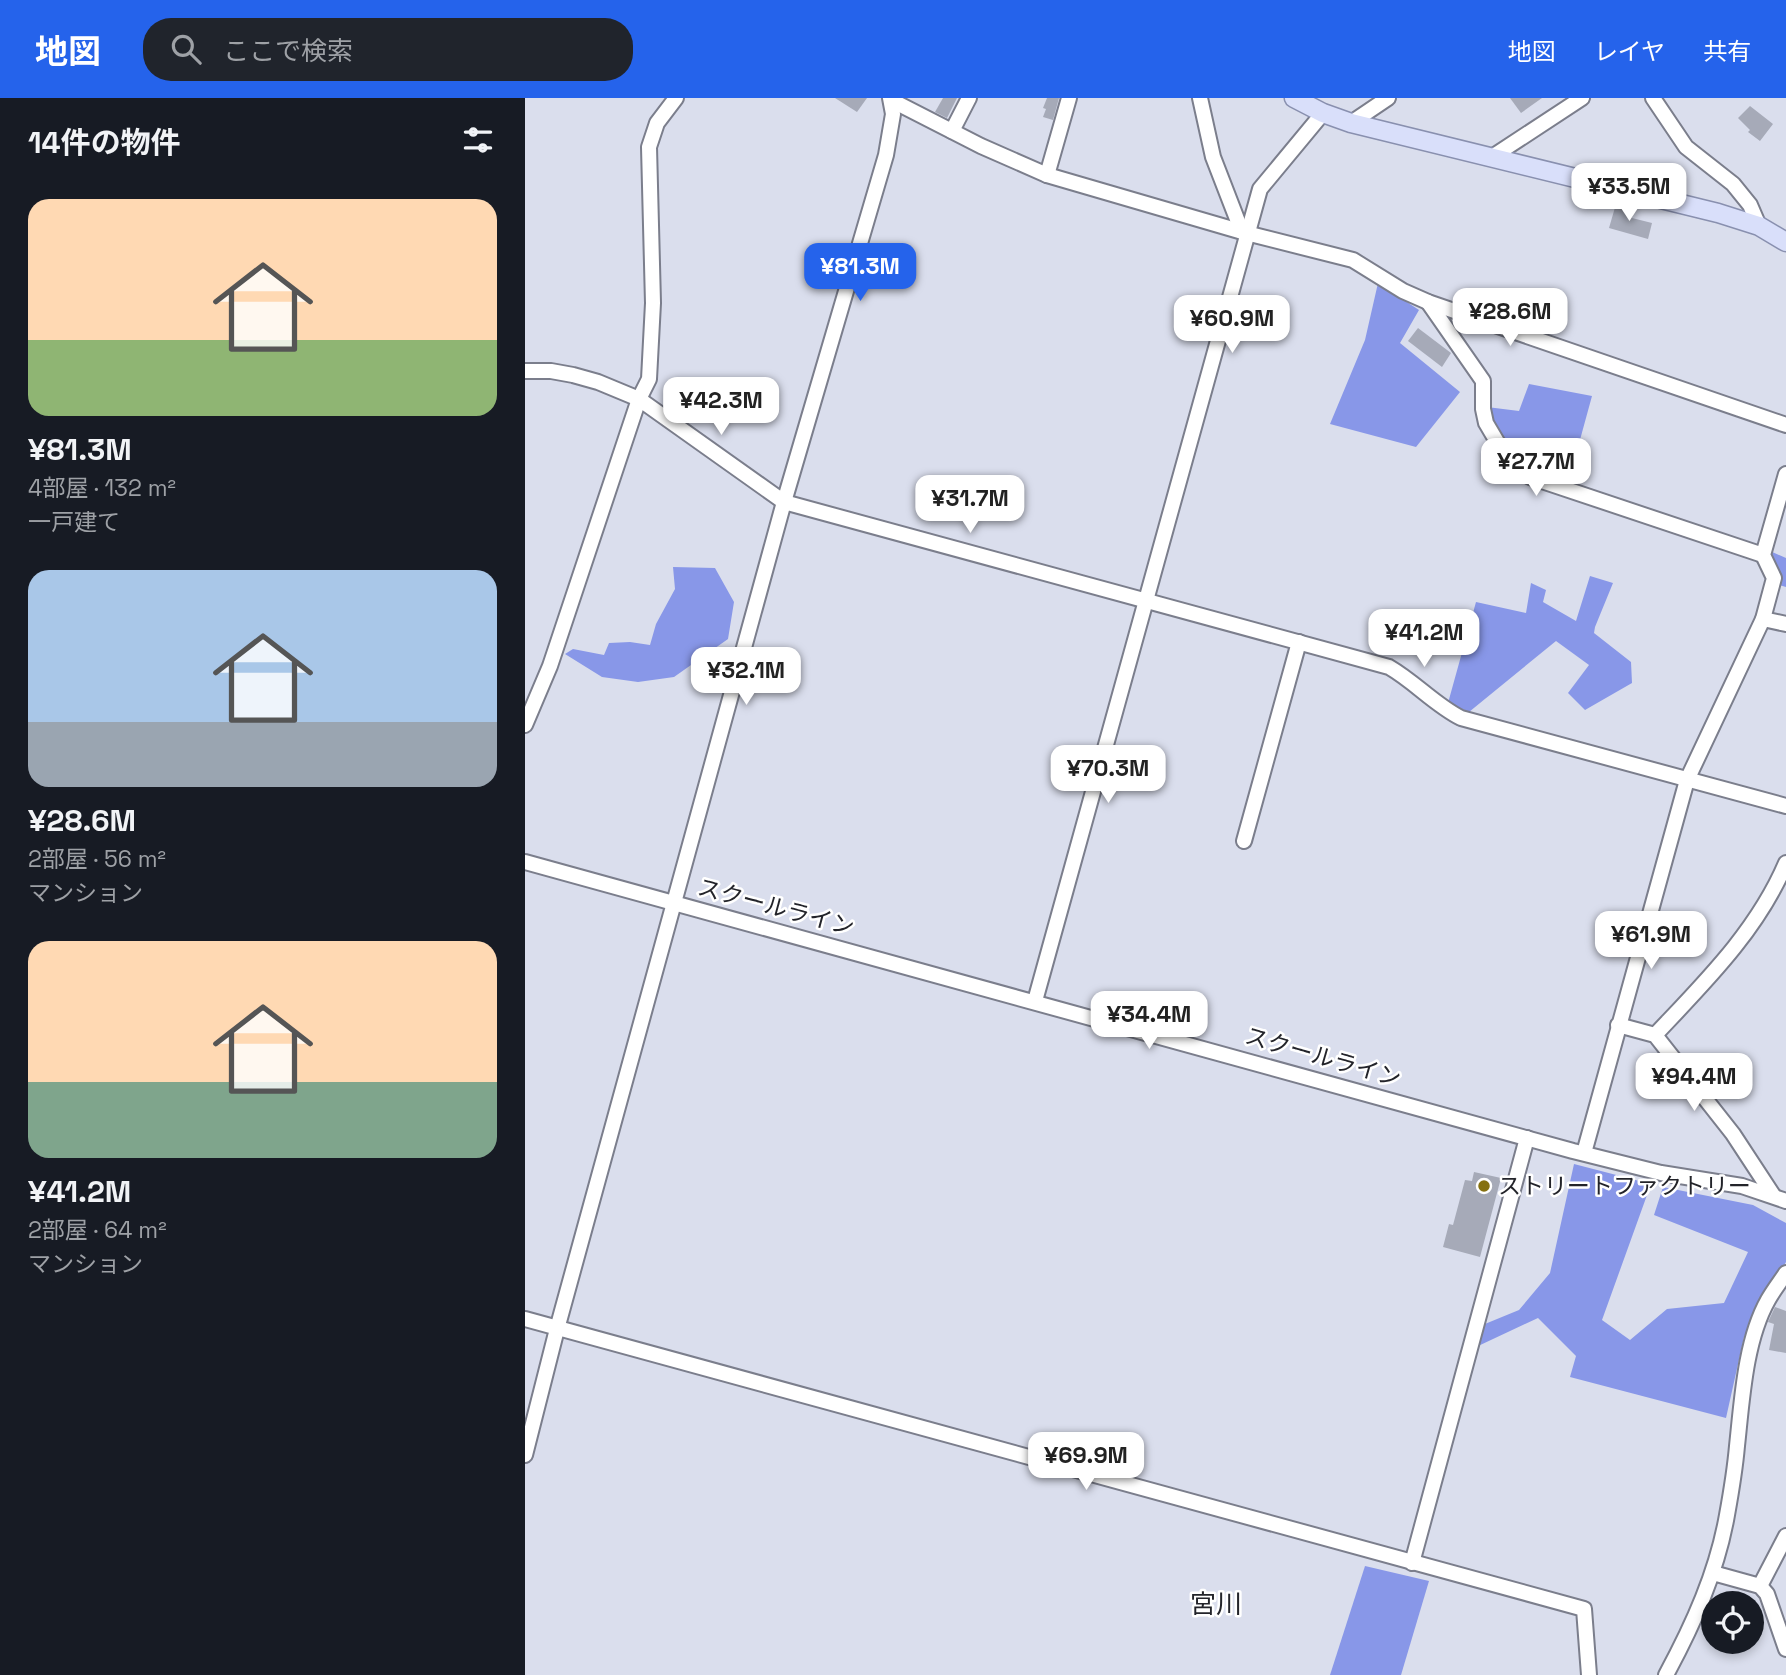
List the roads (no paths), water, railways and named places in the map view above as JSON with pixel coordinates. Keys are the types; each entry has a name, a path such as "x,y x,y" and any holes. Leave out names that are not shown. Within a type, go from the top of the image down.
{"main road":[{"path":"1294,98 1351,123 1718,213 1784,237"}],"street":[{"path":"525,725 550,666 639,399 649,379 653,303 649,147 657,123 676,98"},
{"path":"952,131 969,98"},
{"path":"1047,176 1069,98"},
{"path":"1200,98 1213,157 1244,232"},
{"path":"1351,123 1388,98"},
{"path":"1492,157 1583,98"},
{"path":"1653,98 1686,147 1733,184 1751,205 1759,226"},
{"path":"890,99 1047,176 1353,260 1403,291 1428,302 1786,425"},
{"path":"525,1455 557,1329 784,502 885,155 893,114 890,99"},
{"path":"1035,1001 1147,601 1244,232 1260,189 1317,106"},
{"path":"1428,302 1483,381 1486,423 1512,467 1531,477 1763,555"},
{"path":"525,371 551,371 573,375 639,399 784,502 1389,667 1461,719 1786,806"},
{"path":"1584,1153 1686,780 1763,618 1774,578 1763,555 1786,474"},
{"path":"1763,618 1786,624"},
{"path":"1244,841 1299,642"},
{"name":"スクールライン","path":"525,862 1527,1138 1661,1173 1742,1186 1780,1198"},
{"path":"1655,1035 1750,928 1786,863"},
{"path":"1618,1025 1655,1035 1780,1198"},
{"path":"1412,1563 1527,1138"},
{"path":"1666,1675 1713,1573 1727,1518 1737,1450 1742,1385 1767,1302 1786,1273"},
{"path":"525,1320 1584,1609 1589,1675"},
{"path":"1760,1586 1786,1536"},
{"path":"1713,1573 1760,1586 1766,1594 1786,1649"}],"place":[{"name":"ストリートファクトリー","path":"1484,1186"}],"district":[{"name":"宮川","path":"1216,1604"}]}
